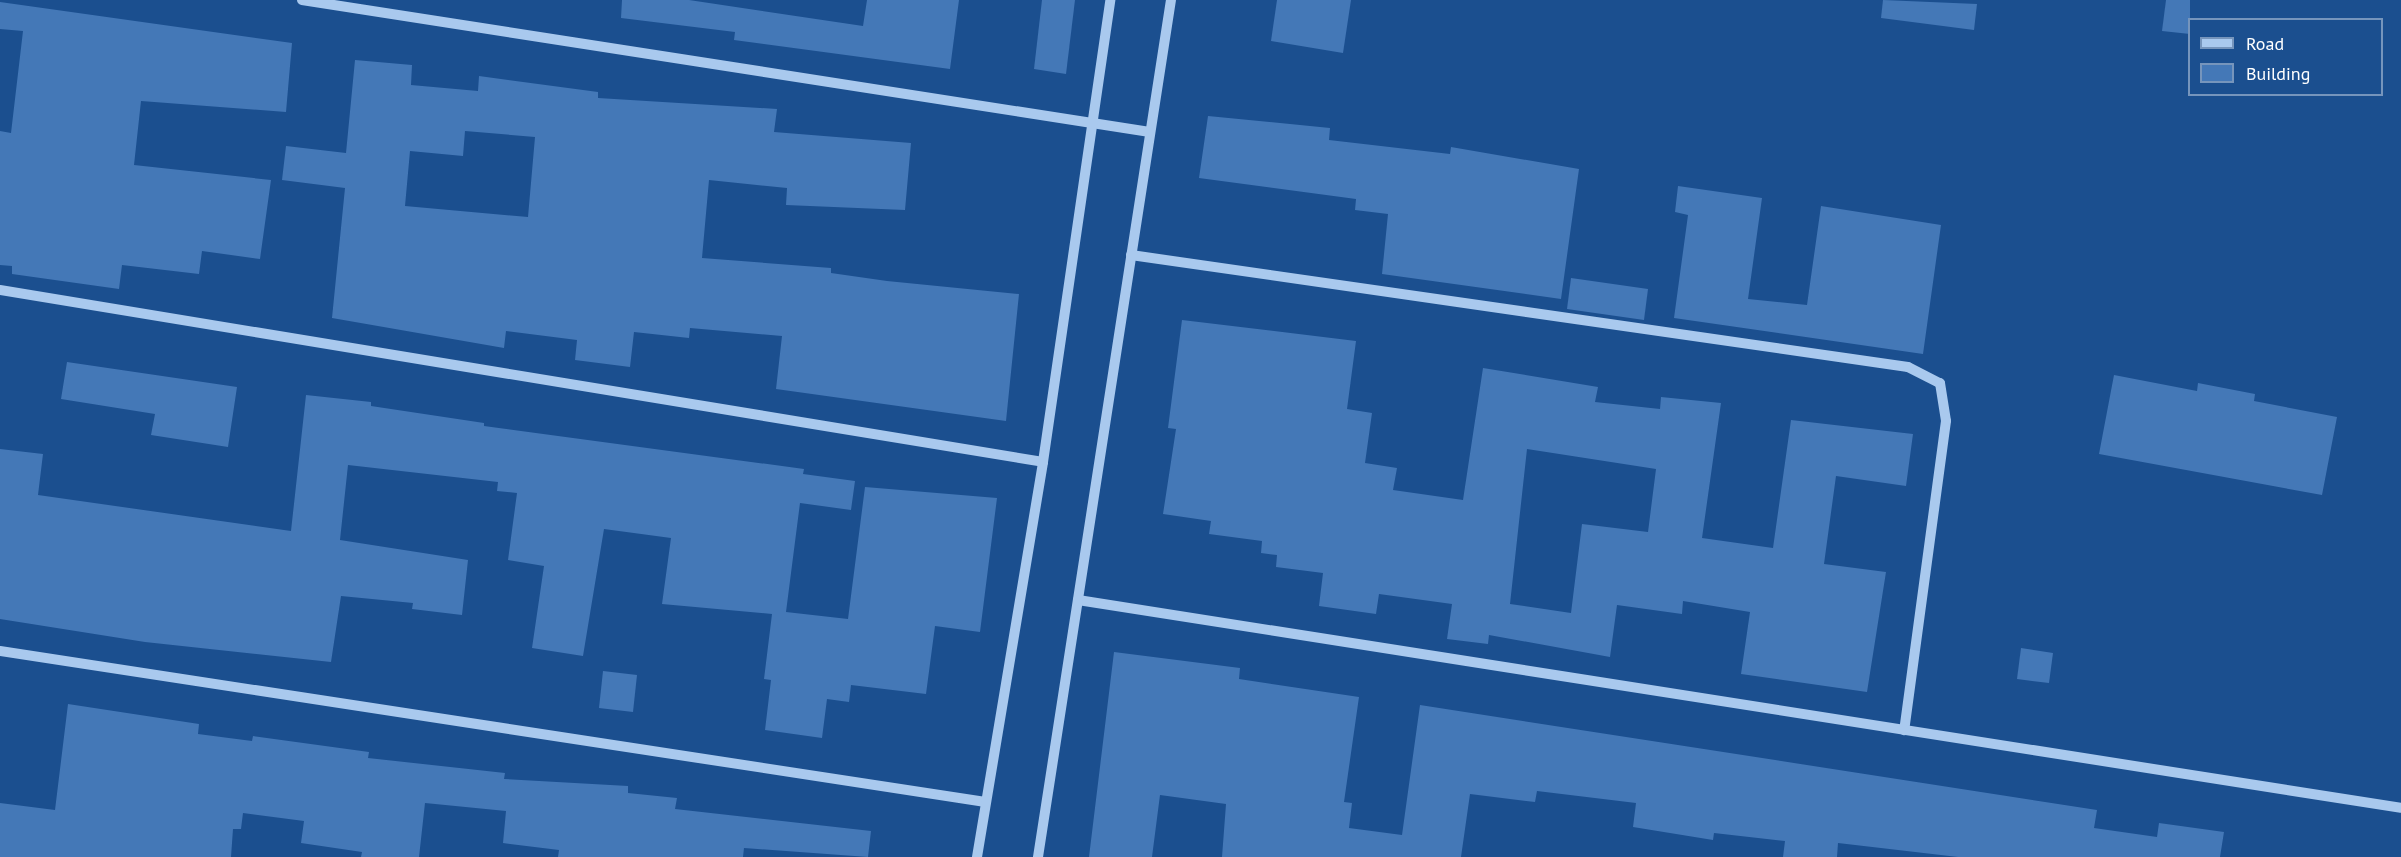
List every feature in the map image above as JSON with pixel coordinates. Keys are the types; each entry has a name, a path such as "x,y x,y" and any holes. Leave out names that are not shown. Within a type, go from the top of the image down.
{"street":[{"path":"302,0 1150,132"},
{"path":"977,857 1043,462 1110,0"},
{"path":"1038,857 1171,0"},
{"path":"1131,255 1908,367 1940,383 1946,421 1904,730"},
{"path":"0,290 1043,462"},
{"path":"1078,600 2401,808"},
{"path":"0,651 986,802"}],"building":[{"path":"622,0 689,0 863,26 867,0 959,0 950,69 734,40 735,32 621,18"},
{"path":"1042,0 1075,0 1066,74 1034,69"},
{"path":"1277,0 1351,0 1343,53 1271,41"},
{"path":"1883,0 1977,4 1974,30 1881,18"},
{"path":"2166,0 2190,0 2188,34 2162,31"},
{"path":"0,2 292,43 286,112 141,101 134,165 271,180 260,259 202,251 199,274 122,265 119,289 12,274 12,266 0,265 0,131 11,133 23,31 0,29"},
{"path":"355,60 412,65 411,85 478,91 479,76 598,92 598,98 777,109 774,132 911,143 905,210 786,205 787,188 709,180 702,258 831,268 831,273 887,281 1019,294 1006,421 776,389 782,336 690,328 689,338 634,332 630,367 575,360 577,340 506,331 504,348 332,318 345,188 282,180 286,146 346,153","holes":["465,131 535,137 528,217 405,206 410,151 463,156"]},
{"path":"1208,116 1330,128 1329,140 1450,154 1451,147 1579,169 1561,299 1382,274 1388,214 1355,210 1356,199 1199,178"},
{"path":"1678,186 1762,198 1748,299 1807,305 1821,206 1941,225 1923,354 1674,318 1688,215 1675,212"},
{"path":"1571,278 1648,289 1644,320 1567,309"},
{"path":"1182,320 1356,341 1347,409 1372,413 1365,463 1397,468 1393,490 1463,500 1483,368 1598,387 1595,402 1660,409 1661,397 1721,403 1702,538 1773,548 1791,420 1913,434 1906,486 1836,476 1824,564 1886,572 1867,692 1741,674 1750,612 1683,601 1682,614 1617,605 1610,657 1489,635 1488,644 1447,639 1452,604 1379,594 1376,614 1319,606 1323,573 1276,567 1277,555 1261,553 1262,541 1209,534 1211,521 1163,514 1176,429 1168,428","holes":["1527,449 1656,469 1648,532 1582,524 1571,613 1510,604"]},
{"path":"67,362 237,387 228,447 151,435 155,414 61,399"},
{"path":"2114,375 2197,391 2198,383 2255,394 2254,401 2337,417 2322,495 2099,454"},
{"path":"306,395 371,402 371,406 484,423 484,426 804,469 803,474 855,481 851,510 800,503 786,612 848,619 865,487 997,498 980,632 935,626 926,694 851,685 849,702 827,699 822,738 765,730 771,680 764,679 772,614 662,604 671,538 604,529 583,656 532,648 544,566 508,560 517,493 497,491 498,482 348,465 340,540 468,560 462,615 412,609 413,603 341,596 331,662 145,642 0,619 0,449 43,454 38,495 291,531"},
{"path":"2021,648 2053,653 2049,683 2017,679"},
{"path":"1114,652 1240,668 1239,679 1359,697 1344,802 1352,803 1349,828 1402,835 1420,705 2097,810 2094,828 2157,837 2159,823 2224,832 2220,857 1958,857 1838,843 1837,857 1783,857 1785,841 1714,833 1713,840 1633,827 1636,803 1537,791 1535,802 1470,794 1461,857 1222,857 1226,804 1160,795 1152,857 1089,857"},
{"path":"603,671 637,675 633,712 599,708"},
{"path":"68,704 199,724 198,734 252,741 253,736 369,752 368,758 505,773 504,779 628,786 628,793 677,798 675,809 871,831 868,857 744,848 743,857 558,857 559,850 503,843 506,811 425,803 419,857 361,857 362,852 301,843 304,821 243,813 241,829 233,829 231,857 0,857 0,803 55,810"}]}
